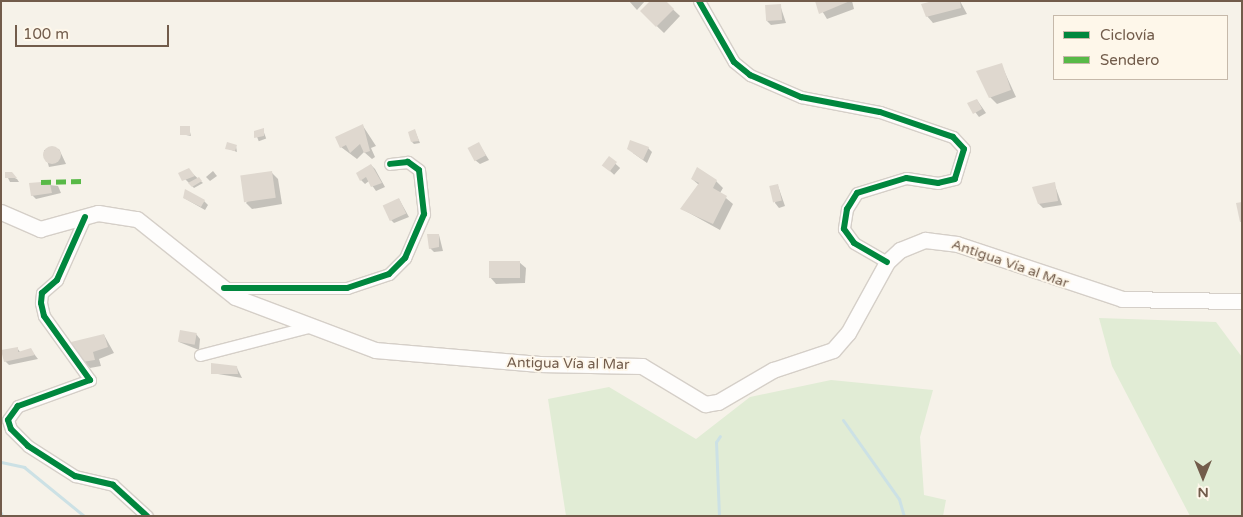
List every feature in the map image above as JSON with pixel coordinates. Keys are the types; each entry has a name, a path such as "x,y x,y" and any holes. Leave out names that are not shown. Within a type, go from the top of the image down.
{"main road":[{"name":"Antigua Vía al Mar","path":"1,212 40,230 85,217 112,213 145,223 224,288 251,305 314,325 354,343 402,355 642,366 705,404 718,402 773,370 833,350 848,333 887,262 908,246 941,241 1122,299 1242,301"}],"street":[{"path":"699,1 734,62 750,75 801,97 880,112 953,138 964,148 955,179 938,183 906,178 856,193 847,209 844,229 854,243 887,262"},
{"path":"224,288 347,288 389,274 405,258 424,214 419,170 408,162 390,164"},
{"path":"85,217 57,280 42,293 41,303 44,316 90,380 18,406 8,420 28,446 75,476 113,485 148,516"},
{"path":"200,355 314,325"}],"green space":[{"path":"1099,318 1216,322 1242,357 1242,516 1190,516 1112,366"},
{"path":"831,380 933,390 920,437 924,495 946,500 943,516 566,516 548,399 609,387 696,439 750,397"}],"building":[{"path":"650,1 666,1 674,9 656,27 640,11"},
{"path":"815,1 850,1 819,14"},
{"path":"933,1 960,1 961,8 926,17 921,4"},
{"path":"781,4 782,20 766,21 765,5"},
{"path":"1002,63 1011,90 989,98 976,71"},
{"path":"977,99 982,109 973,114 967,103"},
{"path":"363,124 370,151 364,153 360,144 350,153 346,145 340,148 335,137"},
{"path":"180,126 190,126 190,135 180,135"},
{"path":"264,128 264,136 254,138 254,131"},
{"path":"415,129 419,141 411,142 408,132"},
{"path":"630,140 649,147 643,160 627,149"},
{"path":"227,142 237,145 235,151 225,149"},
{"path":"479,142 486,155 475,161 468,148"},
{"path":"52,146 58,149 61,155 58,161 52,164 46,161 43,155 46,149"},
{"path":"609,156 617,162 610,172 602,166"},
{"path":"371,164 382,183 371,187 366,177 360,181 356,173"},
{"path":"697,167 717,180 713,188 727,196 713,224 680,209 699,183 691,179"},
{"path":"189,168 195,176 182,181 178,173"},
{"path":"272,171 276,198 244,202 240,175"},
{"path":"5,172 12,172 17,178 5,178"},
{"path":"199,177 202,181 192,187 188,183"},
{"path":"41,182 50,184 52,193 31,196 29,183"},
{"path":"1055,182 1058,201 1038,204 1032,187"},
{"path":"778,184 782,201 773,203 769,186"},
{"path":"185,189 205,200 201,207 183,198"},
{"path":"399,198 406,213 390,221 383,206"},
{"path":"1242,202 1242,222 1240,222 1236,203"},
{"path":"427,234 439,234 439,247 429,249"},
{"path":"489,261 520,261 520,278 489,278"},
{"path":"180,330 197,333 195,345 178,342"},
{"path":"104,334 108,347 93,352 95,360 82,362 71,342"},
{"path":"18,347 18,352 31,348 35,355 4,362 1,350"},
{"path":"211,363 237,366 238,374 211,374"}],"waterway":[{"path":"843,420 899,499 904,516"},
{"path":"719,516 716,442 720,436"},
{"path":"1,462 24,467 84,516"}],"marked path":[{"path":"41,182 83,181"}],"cycle path":[{"path":"699,1 734,62 750,75 801,97 880,112 953,137 964,149 955,179 938,183 906,178 857,193 847,209 844,229 854,243 887,262"},
{"path":"224,288 347,288 389,274 405,258 424,214 419,170 408,162 390,164"},
{"path":"85,217 57,280 42,293 41,303 44,316 90,380 18,406 8,420 11,429 28,446 75,476 113,485 147,516"}]}
